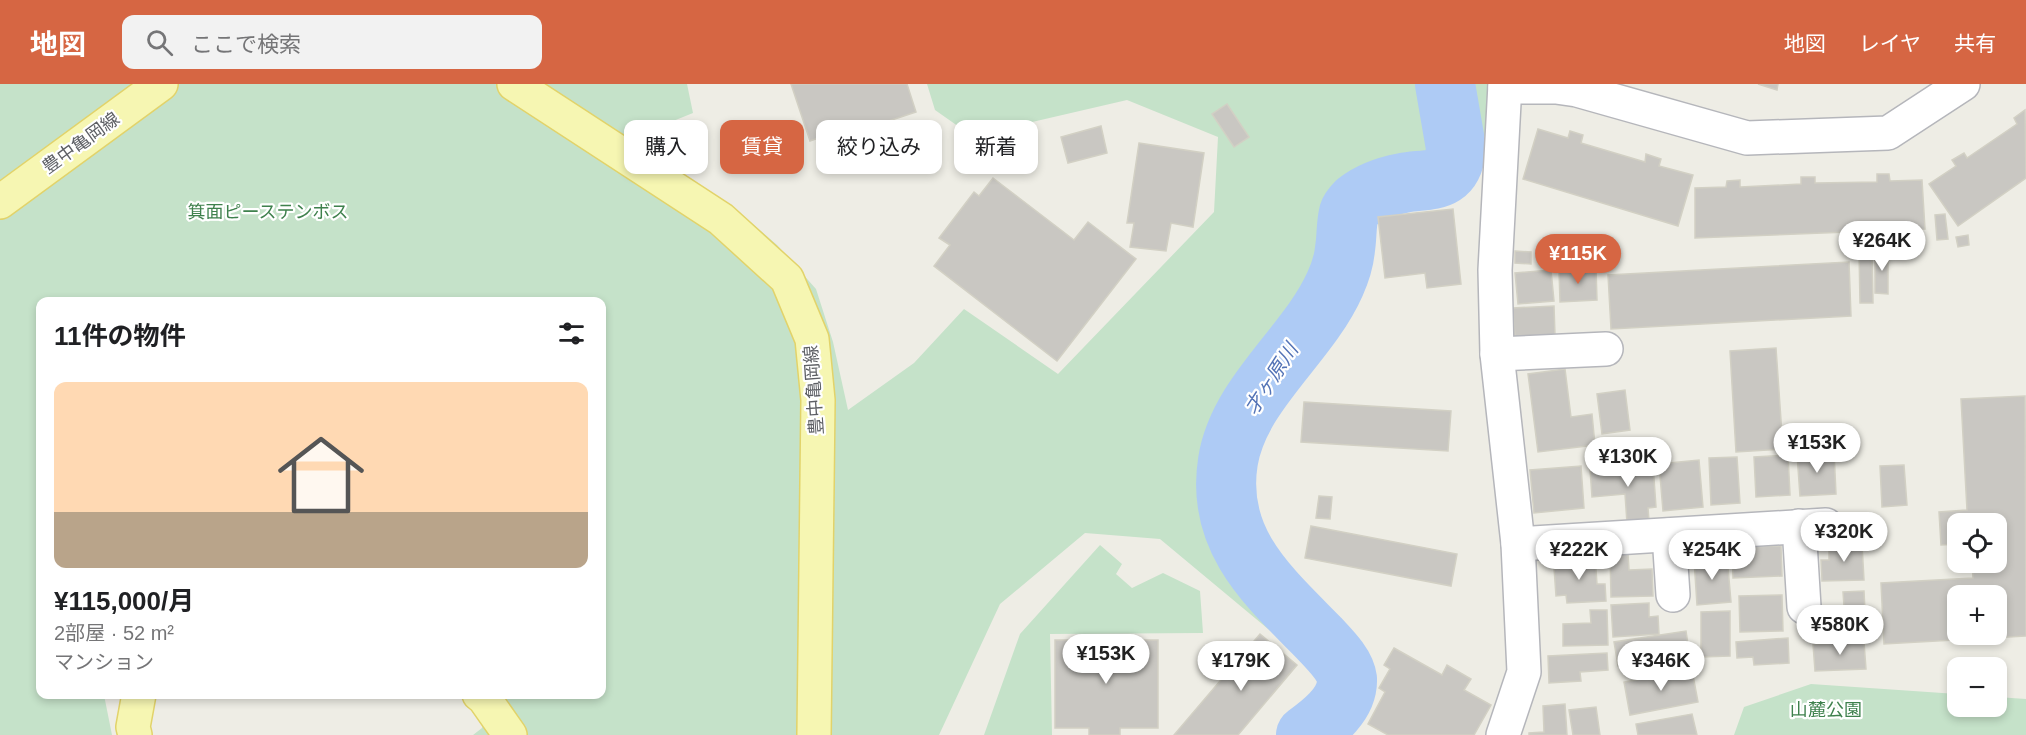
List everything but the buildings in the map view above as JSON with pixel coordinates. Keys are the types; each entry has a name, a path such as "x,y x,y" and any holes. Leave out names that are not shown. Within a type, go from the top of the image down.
{"main road":[{"name":"豊中亀岡線","path":"0,202 161,84"},
{"name":"豊中亀岡線","path":"514,84 721,219 787,279 812,339 818,400 814,735"},
{"path":"135,735 133,727 138,699"},
{"path":"485,699 510,735"}],"street":[{"path":"1503,735 1524,672 1518,544 1497,354 1495,270 1505,86 1556,87 1577,90 1747,138 1888,134 1963,84"},
{"path":"1497,354 1606,349"},
{"path":"1518,544 1812,526 1804,607"},
{"path":"1669,535 1672,595"}],"green space":[{"name":"箕面ピーステンボス","path":"0,84 687,84 693,113 676,120 624,120 624,174 680,174 734,208 777,245 816,289 833,342 848,410 914,363 964,309 1058,374 1214,212 1218,137 1127,100 1038,121 954,120 954,123 935,110 927,84 1488,84 1488,136 1473,135 1446,142 1428,162 1398,165 1338,194 1330,273 1221,427 1215,488 1233,562 1329,664 1321,673 1160,539 1085,533 1000,604 939,735 473,735 482,728 487,699 606,699 606,297 36,297 36,699 105,699 112,735 0,735"},
{"path":"1100,545 1122,564 1116,574 1132,588 1163,573 1200,591 1203,633 1050,634 1052,735 984,735 1020,634"},
{"name":"山麓公園","path":"1811,684 1947,693 1947,717 2007,717 2007,698 2026,699 2026,735 1734,735 1744,707"}],"waterway":[{"name":"才ヶ原川","path":"1306,735 1334,712 1344,696 1346,673 1332,652 1265,581 1238,539 1230,515 1226,489 1228,461 1235,436 1246,413 1308,328 1335,284 1344,258 1348,217 1352,207 1362,198 1379,190 1403,183 1438,178 1450,168 1456,148 1445,84"}]}
